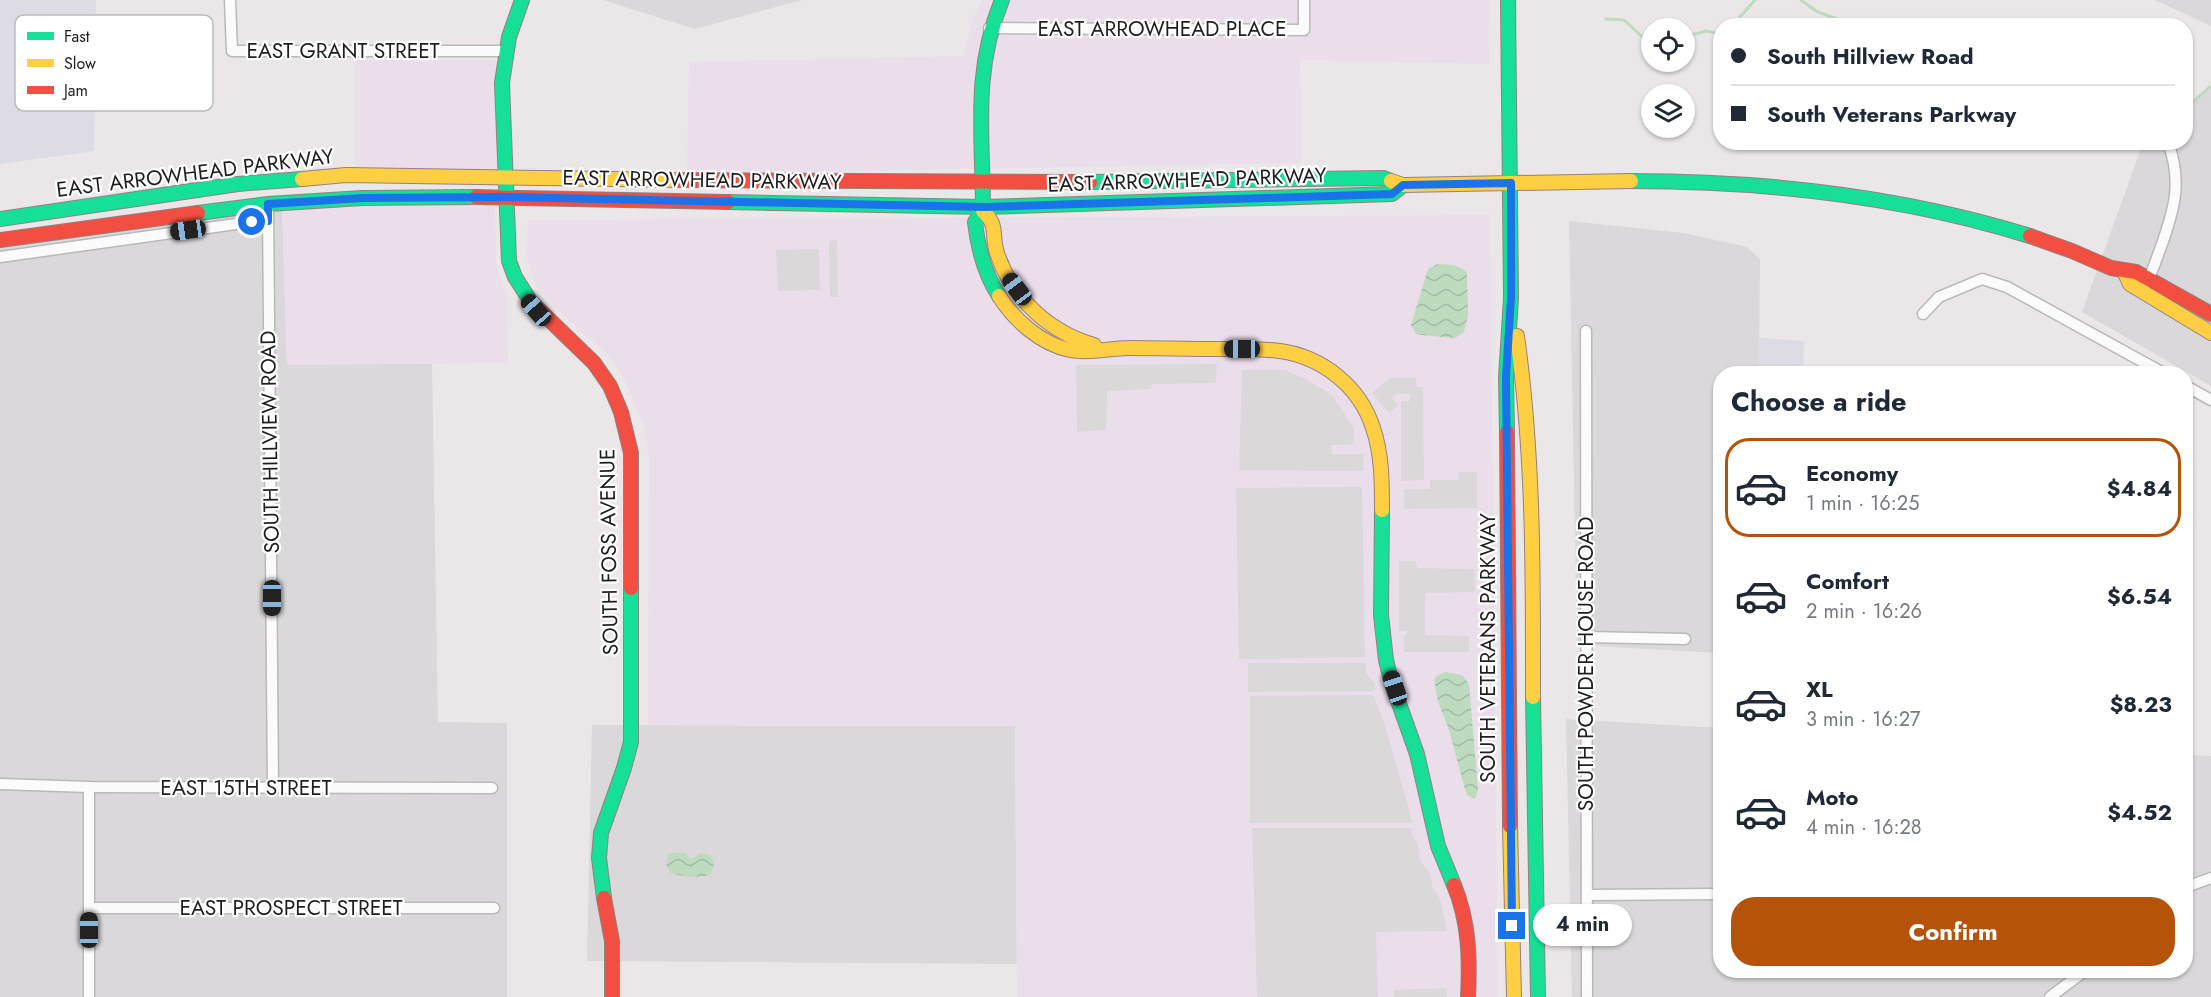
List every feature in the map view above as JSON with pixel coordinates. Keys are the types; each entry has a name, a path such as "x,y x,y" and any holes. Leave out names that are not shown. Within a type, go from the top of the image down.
{"main road":[{"name":"SOUTH FOSS AVENUE","path":"522,0 506,51 502,83 509,261 516,282 536,310 579,346 598,369 621,410 630,446 631,742 628,758 605,814 598,863 611,932 612,997"},
{"path":"1002,0 989,28 982,71 984,209 975,222 979,255 988,279 1012,313 1040,336 1079,351 1108,348 1286,351 1307,357 1326,368 1346,384 1367,410 1376,434 1382,462 1384,652 1422,769 1437,842 1464,915 1468,951 1468,997"},
{"name":"SOUTH VETERANS PARKWAY","path":"1508,0 1511,298 1506,377 1510,885 1514,997"},
{"name":"EAST ARROWHEAD PARKWAY","path":"0,219 238,184 364,175 647,180 984,182 1197,182 1384,178 1403,185 1679,182 1743,184 1840,195 1942,213 2002,228 2071,250 2125,273 2130,284 2145,286 2211,314"},
{"name":"EAST ARROWHEAD PARKWAY","path":"0,240 268,204 362,198 505,197 984,209 1392,194 1403,185"},
{"path":"984,209 993,221 996,250 1003,268 1026,301 1044,321 1063,334 1088,344 1108,348"},
{"name":"EAST ARROWHEAD PARKWAY","path":"2145,286 2211,333"},
{"name":"SOUTH VETERANS PARKWAY","path":"1511,298 1526,400 1533,533 1533,752 1538,997"}],"street":[{"name":"EAST GRANT STREET","path":"230,0 232,51 506,51"},
{"name":"EAST ARROWHEAD PLACE","path":"989,28 1305,30 1304,0"},
{"path":"2145,286 2170,222 2176,198 2176,177 2170,150"},
{"name":"SOUTH HILLVIEW ROAD","path":"268,204 273,788"},
{"path":"0,257 268,221"},
{"path":"1923,314 1939,297 1982,279 2007,287 2150,366"},
{"name":"SOUTH POWDER HOUSE ROAD","path":"1586,331 1587,997"},
{"path":"2193,390 2211,400"},
{"path":"1586,637 1685,639"},
{"name":"EAST 15TH STREET","path":"0,784 89,787 492,788"},
{"path":"89,787 89,997"},
{"path":"2193,884 2211,878"},
{"path":"1587,895 1713,894"},
{"name":"EAST PROSPECT STREET","path":"89,908 494,908"},
{"path":"2050,997 2075,978"}],"shaded area":[{"path":"0,0 96,0 96,15 15,15 15,111 95,111 94,151 0,164"},
{"path":"603,0 802,0 695,29"},
{"path":"982,0 1490,0 1489,64 1300,60 1302,163 687,174 689,62 963,56 973,19"},
{"path":"2155,0 2211,0 2211,26"},
{"path":"355,60 497,60 498,181 355,182"},
{"path":"2211,86 2211,386 2193,376 2193,366 2176,366 2082,312 2140,150 2193,150 2193,102"},
{"path":"495,204 496,262 507,299 508,363 287,365 282,206"},
{"path":"282,206 287,364 432,364 438,722 507,723 507,997 0,997 0,247"},
{"path":"1490,215 1498,997 1017,997 1015,726 648,725 649,459 643,424 627,384 609,356 553,306 536,286 526,255 528,220"},
{"path":"1569,221 1684,233 1747,247 1760,259 1759,366 1713,366 1713,653 1577,645"},
{"path":"837,240 838,297 830,297 829,241"},
{"path":"819,249 820,290 778,291 776,250"},
{"path":"1759,338 1804,341 1803,366 1759,366"},
{"path":"1217,364 1216,383 1152,384 1151,389 1107,391 1106,430 1077,432 1076,365"},
{"path":"1242,370 1285,370 1306,379 1332,395 1353,427 1354,443 1331,445 1332,454 1364,454 1363,471 1239,470"},
{"path":"1390,378 1416,378 1416,387 1423,387 1424,480 1401,481 1401,401 1410,401 1410,394 1396,394 1392,399 1398,405 1389,413 1372,393"},
{"path":"1459,472 1477,472 1477,508 1404,509 1404,489 1430,489 1430,480 1458,480"},
{"path":"1362,487 1365,657 1239,659 1236,488"},
{"path":"1399,561 1416,561 1417,568 1474,569 1475,592 1425,593 1425,635 1469,636 1469,652 1404,652 1404,635 1407,635 1407,631 1399,631"},
{"path":"1248,663 1366,663 1366,673 1375,684 1375,691 1248,692"},
{"path":"1373,695 1383,719 1412,823 1250,823 1250,696"},
{"path":"1566,719 1713,728 1713,978 2193,978 2193,755 2211,756 2211,997 1572,997"},
{"path":"592,725 1015,726 1017,964 587,961"},
{"path":"1252,828 1411,828 1418,845 1420,860 1431,876 1432,886 1440,899 1447,931 1376,932 1378,997 1257,997"},
{"path":"1446,988 1447,997 1394,997 1394,990"}],"water":[{"path":"1438,264 1458,266 1467,273 1468,315 1464,332 1455,338 1416,334 1411,325 1427,272 1429,268"},
{"path":"1445,672 1462,675 1469,684 1478,790 1474,799 1467,795 1449,730 1438,702 1434,679"},
{"path":"669,853 687,853 691,859 700,853 710,855 714,862 713,869 710,875 700,877 670,873 666,864"}],"waterway":[{"path":"1739,18 1755,0"},
{"path":"1801,0 1816,11 1834,18"},
{"path":"1606,19 1624,20 1641,36"},
{"path":"1695,34 1706,31 1713,32"},
{"path":"2193,102 2211,86"}],"traffic: fast":[{"path":"522,0 509,37 502,83 509,261 515,277 531,302"},
{"path":"999,296 982,260 975,222 983,211 981,104 986,53 1002,0"},
{"path":"1507,432 1506,377 1511,298 1508,0"},
{"path":"1090,182 1384,178 1391,181"},
{"path":"0,219 238,184 302,179"},
{"path":"1631,181 1732,184 1833,194 1933,211 2030,236"},
{"path":"728,202 984,207 1392,194 1403,185"},
{"path":"198,213 268,204 362,198 476,197"},
{"path":"1382,510 1381,615 1386,660 1392,684 1417,754 1438,846 1454,885"},
{"path":"604,898 599,858 601,833 631,742 631,588"},
{"path":"1533,697 1538,997"}],"traffic: slow":[{"path":"302,179 346,175 678,180"},
{"path":"1391,181 1403,185 1631,181"},
{"path":"983,211 993,226 995,247 1004,269 1022,298 1047,322 1094,345"},
{"path":"2125,273 2130,284 2211,333"},
{"path":"999,296 1013,314 1039,337 1070,350 1264,349 1296,354 1325,367 1349,387 1367,413 1373,428 1380,458 1382,510"},
{"path":"1517,336 1530,471 1533,697"},
{"path":"1510,826 1514,997"}],"traffic: jam":[{"path":"678,180 1090,182"},
{"path":"476,197 728,202"},
{"path":"0,240 198,213"},
{"path":"2030,236 2111,268 2136,272 2211,314"},
{"path":"531,302 594,363 610,386 621,412 631,453 631,588"},
{"path":"1507,432 1510,826"},
{"path":"1454,885 1466,926 1468,997"},
{"path":"604,898 612,941 612,997"}],"route":[{"path":"252,222 268,221 268,204 362,198 505,197 984,207 1392,194 1403,185 1511,183 1511,298 1506,377 1512,926"}]}
